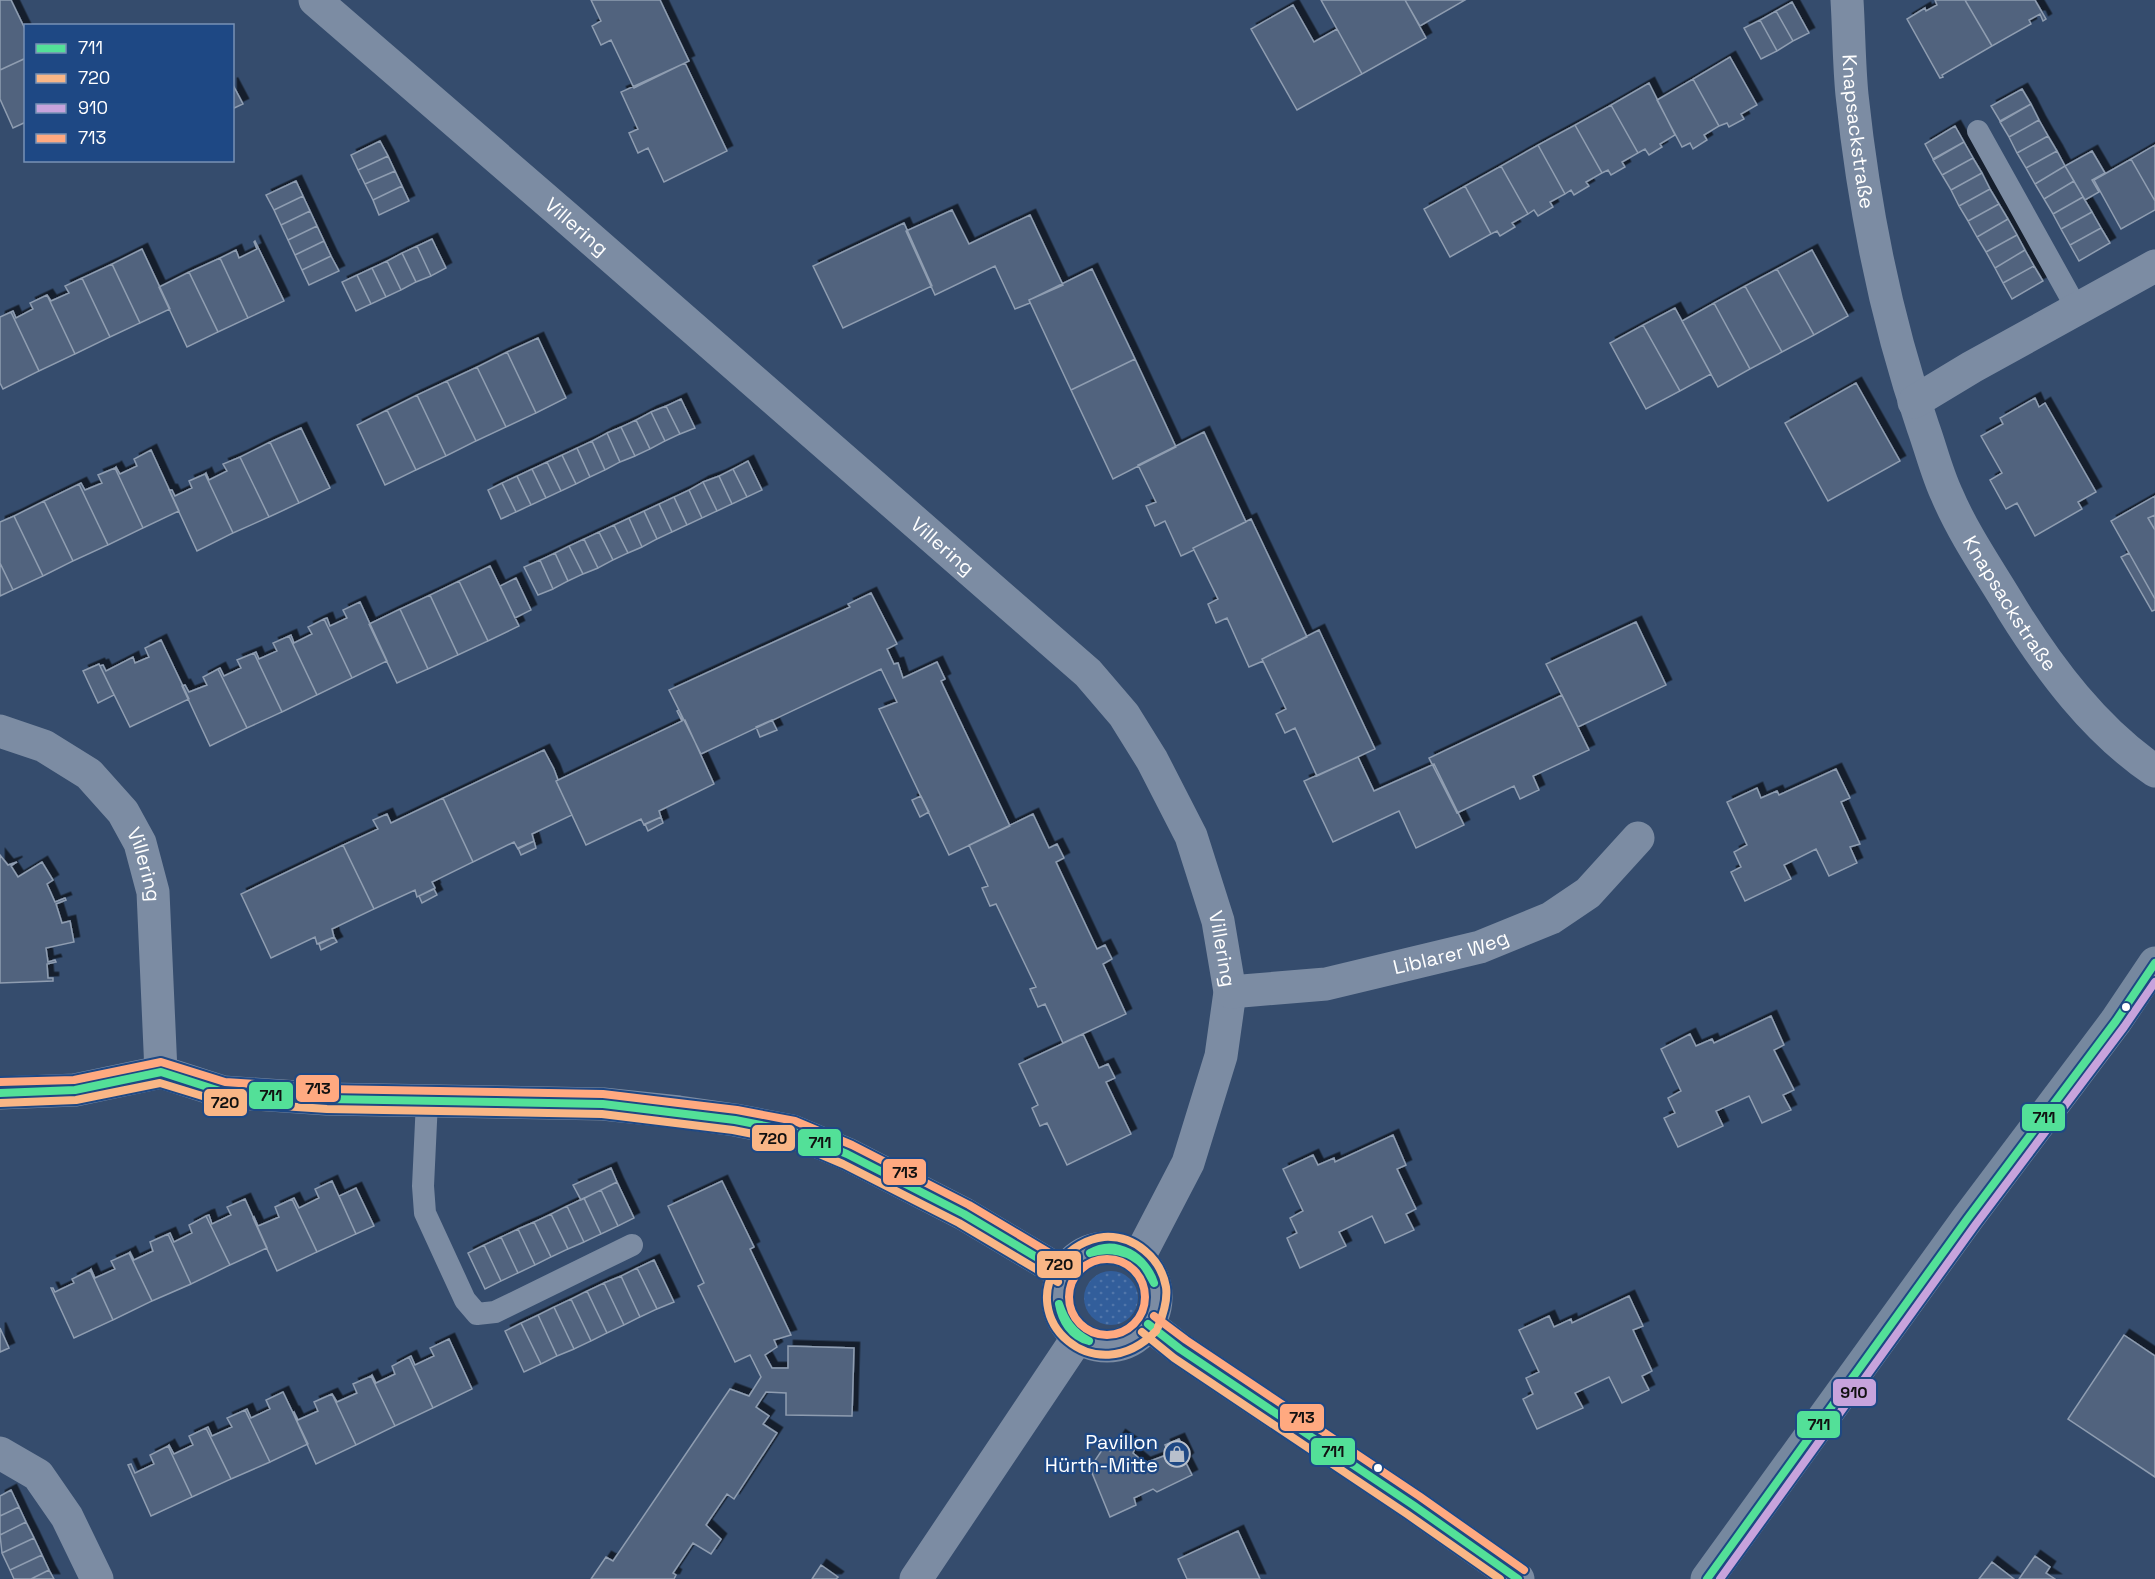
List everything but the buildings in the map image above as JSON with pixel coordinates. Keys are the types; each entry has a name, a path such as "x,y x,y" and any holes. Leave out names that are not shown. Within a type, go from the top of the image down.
{"street":[{"name":"Villering","path":"315,0 1088,673 1124,715 1152,760 1191,836 1218,921 1230,992 1221,1056 1188,1163 1138,1259"},
{"name":"Knapsackstraße","path":"1847,0 1852,94 1878,267 1892,328 1914,402 1946,495 2032,641 2064,686 2130,754 2155,771"},
{"path":"1914,402 1972,367 2155,266"},
{"name":"Villering","path":"0,731 44,746 89,774 123,812 140,843 153,892 161,1072"},
{"name":"Liblarer Weg","path":"1230,992 1326,984 1480,947 1551,918 1588,893 1638,838"},
{"path":"1707,1579 1968,1218 2116,1021 2155,963"},
{"path":"0,1093 75,1090 161,1072 223,1092 327,1099 603,1104 679,1112 792,1131 847,1154 964,1214 1064,1273"},
{"path":"1097,1248 1119,1249 1138,1259 1149,1272 1155,1289 1154,1307 1148,1324 1135,1336 1118,1344 1099,1345 1078,1337 1065,1322 1058,1303 1058,1287 1064,1273 1078,1257 1097,1248"},
{"path":"1148,1324 1180,1349 1518,1579"},
{"path":"916,1579 1078,1337"},
{"path":"0,1453 38,1475 67,1517 97,1579"}],"lane":[{"path":"1978,131 2077,309"},
{"path":"427,1101 423,1186 425,1213 465,1300 477,1314 495,1312 632,1245"}],"shaded area":[{"path":"1111,1271 1130,1279 1138,1298 1130,1317 1111,1325 1092,1317 1084,1298 1092,1279"}],"transit line":[{"name":"711","path":"1707,1579 1968,1218 2116,1021 2155,963"},
{"name":"910","path":"1720,1579 1976,1224 2124,1027 2155,982"},
{"name":"713","path":"0,1082 74,1080 161,1062 225,1082 327,1089 603,1094 737,1110 795,1121 852,1145 969,1205 1068,1264"},
{"name":"711","path":"0,1093 75,1090 161,1072 223,1092 327,1099 603,1104 735,1120 792,1131 847,1154 964,1214 1063,1273"},
{"name":"720","path":"0,1103 76,1100 160,1083 222,1102 327,1109 602,1114 733,1130 789,1141 843,1164 959,1223 1058,1282"},
{"name":"720","path":"1156,1331 1132,1348 1109,1355 1087,1352 1068,1341 1054,1325 1047,1305 1049,1283 1061,1261 1075,1248 1104,1237 1126,1240 1144,1250 1158,1267 1166,1287 1163,1313 1158,1327"},
{"name":"711","path":"1090,1253 1110,1248 1129,1253 1144,1265 1154,1283"},
{"name":"711","path":"1090,1253 1104,1250 1133,1257 1144,1266 1154,1283"},
{"name":"713","path":"1107,1259 1122,1262 1134,1270 1142,1282 1145,1297 1142,1312 1134,1324 1122,1332 1107,1335 1092,1332 1080,1324 1072,1312 1069,1297 1072,1282 1080,1270 1092,1262 1107,1259"},
{"name":"711","path":"1059,1304 1070,1326 1089,1341"},
{"name":"711","path":"1059,1304 1062,1316 1072,1332 1089,1341"},
{"name":"713","path":"1154,1316 1524,1570"},
{"name":"711","path":"1148,1324 1180,1349 1413,1505 1518,1579"},
{"name":"720","path":"1142,1332 1174,1358 1500,1579"}],"place":[{"name":"Pavillon Hürth-Mitte","path":"1177,1454"}]}
